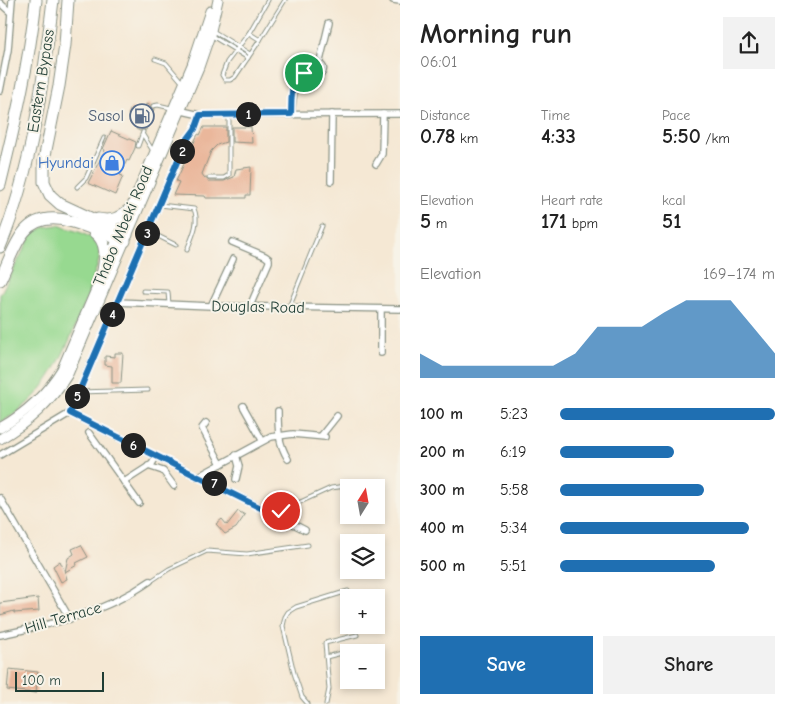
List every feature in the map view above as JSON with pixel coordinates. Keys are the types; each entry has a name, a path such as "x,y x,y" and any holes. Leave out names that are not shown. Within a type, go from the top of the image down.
{"highway":[{"name":"Eastern Bypass","path":"0,185 23,86 36,0"},
{"name":"Eastern Bypass","path":"0,247 18,195 32,136 43,81 53,0"},
{"path":"68,0 65,44 43,173 44,182 50,195 84,221 102,240 105,256 102,276"},
{"path":"0,280 24,232 32,225 52,218 84,221 112,220 130,209"},
{"path":"84,221 122,237"}],"main road":[{"name":"Thabo Mbeki Road","path":"0,439 34,416 60,388 80,346 122,237 177,110 202,58 212,0"},
{"name":"Thabo Mbeki Road","path":"0,428 30,408 52,385 62,369 102,276 122,237 130,209 154,153 177,110 184,85 218,0"}],"street":[{"path":"0,90 8,50 12,0"},
{"path":"393,0 400,1"},
{"path":"0,3 10,12"},
{"path":"291,114 296,78 300,74 315,71 319,74 322,72 322,67 319,65 329,23"},
{"path":"177,110 200,115 400,114"},
{"path":"331,181 332,114"},
{"path":"376,164 382,154 383,114"},
{"path":"0,455 70,413 186,141 195,129 200,115"},
{"path":"232,242 269,259 250,306"},
{"path":"211,306 232,259"},
{"name":"Douglas Road","path":"117,302 211,306 400,309"},
{"path":"381,309 381,353"},
{"path":"242,406 262,440"},
{"path":"278,411 278,435 283,451 288,459"},
{"path":"70,413 305,530"},
{"path":"199,476 262,440 278,435 293,434 323,436 337,416"},
{"path":"206,423 202,428 221,464"},
{"path":"89,433 139,503"},
{"path":"236,455 239,466 236,480"},
{"path":"124,482 152,464 156,457"},
{"path":"148,466 163,471 174,486"},
{"path":"0,498 70,619"},
{"name":"Hill Terrace","path":"0,635 89,613 116,603 150,581"}],"lane":[{"path":"268,0 249,33 224,67 222,74 225,80 233,79 285,0"},
{"path":"207,31 239,47 249,56"},
{"path":"207,31 236,51 249,56"},
{"path":"249,33 260,40"},
{"path":"155,59 166,63 184,85"},
{"path":"153,106 158,105 177,110"},
{"path":"209,178 224,178 230,175 229,114"},
{"path":"138,146 143,133 154,153"},
{"path":"77,187 86,178 104,138"},
{"path":"159,205 194,209 195,228 187,250"},
{"path":"289,307 322,226"},
{"path":"148,231 176,245"},
{"path":"143,291 168,292 169,304"},
{"path":"79,392 148,390"},
{"path":"273,514 330,488 340,487"},
{"path":"150,581 169,569 207,551 247,554 308,545"},
{"path":"308,704 302,697 294,673 283,626 285,618 288,612 296,607 340,593"},
{"path":"326,704 329,689 326,642 357,635"},
{"path":"326,656 340,653"}],"green space":[{"path":"58,225 82,233 99,242 100,256 88,296 54,371 34,397 17,412 0,423 0,295 32,234 44,227"}],"building":[{"path":"146,104 150,105 151,109 154,109 146,130 140,131 136,129 139,120 128,115 131,108 143,113"},
{"path":"204,127 226,127 226,142 217,145 211,151 202,174 209,181 224,181 234,177 236,169 251,167 250,195 246,195 246,198 206,198 205,196 173,195 179,182 176,181 198,134 200,135"},
{"path":"232,127 251,127 252,143 232,142"},
{"name":"Hyundai","path":"111,131 136,142 129,161 127,160 120,175 123,176 115,195 88,183 105,150 103,149"},
{"path":"115,353 123,353 121,383 112,383 112,366 105,365 105,356 115,357"},
{"path":"238,511 245,515 236,528 225,534 216,524 222,519 227,525"},
{"path":"81,545 88,557 76,563 77,565 65,572 68,558 74,554 72,549"},
{"path":"60,561 67,579 61,582 53,566"},
{"path":"38,598 39,611 14,613 14,611 0,615 0,603"},
{"path":"9,669 38,672 36,693 7,690"}],"place":[{"name":"Sasol","path":"142,116"},
{"name":"Hyundai","path":"112,163"}],"route":[{"path":"281,511 273,514 70,413 186,141 195,129 200,115 291,114 294,81 300,74 304,73"}]}
